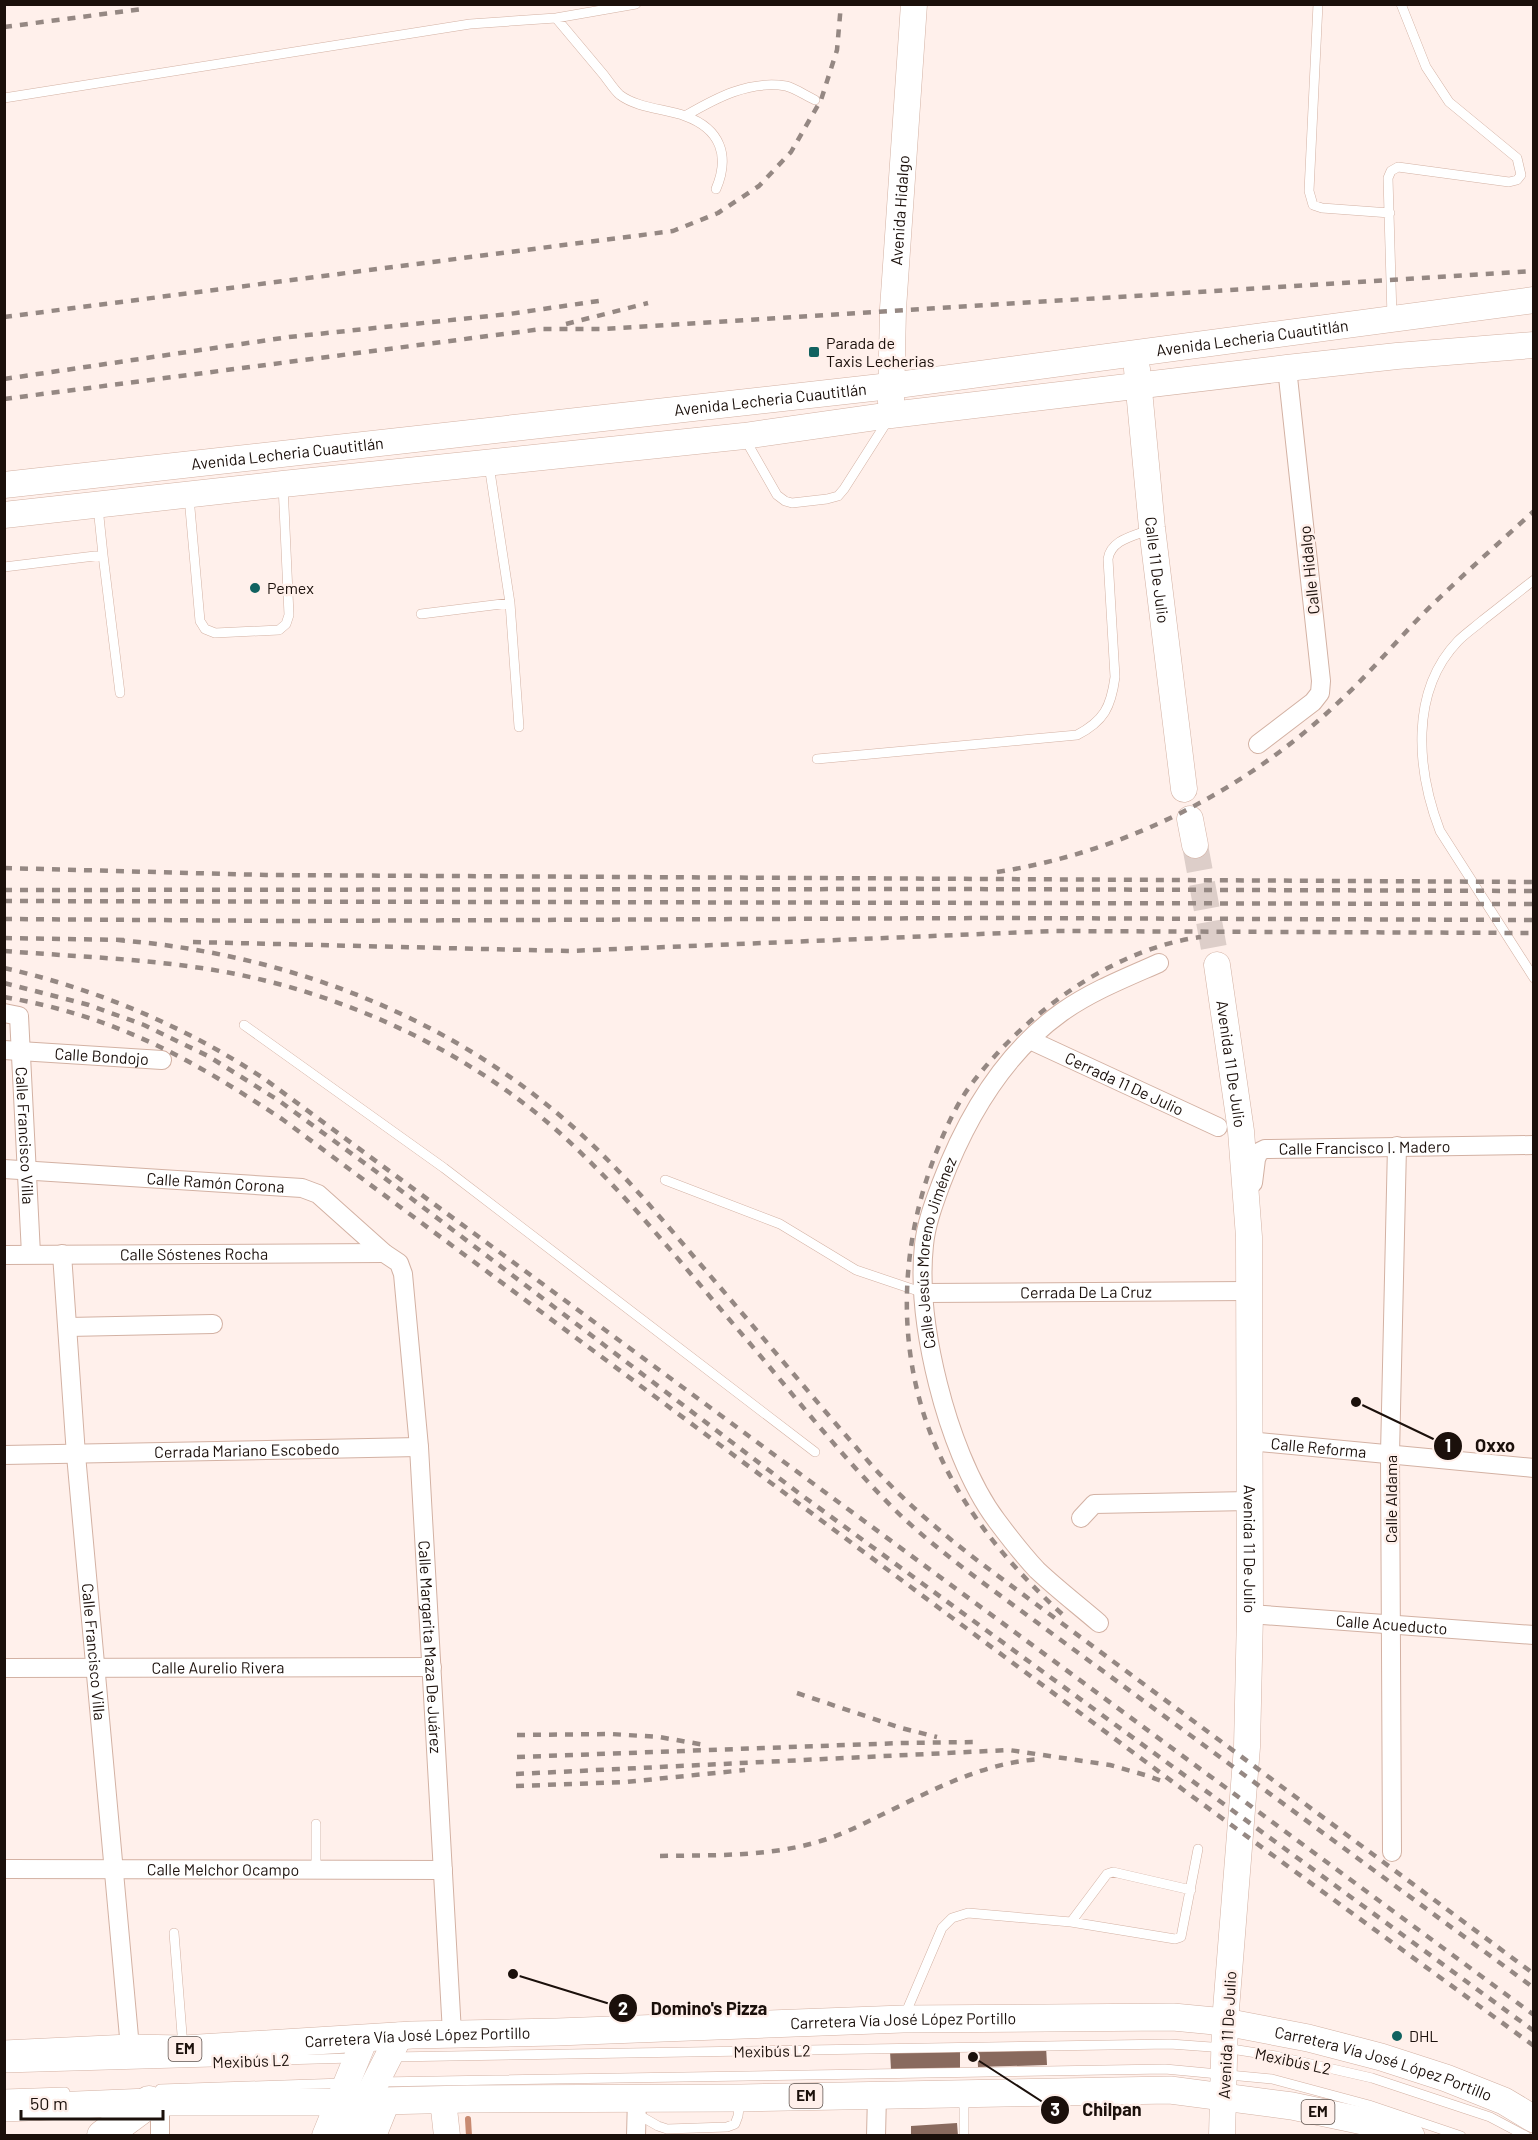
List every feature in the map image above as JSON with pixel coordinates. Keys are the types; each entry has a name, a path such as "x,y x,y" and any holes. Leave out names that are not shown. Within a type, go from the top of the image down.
{"highway":[{"path":"103,2136 151,2098"}],"main road":[{"name":"Avenida Hidalgo","path":"891,416 893,309 914,4"},
{"name":"Avenida Lecheria Cuautitlán","path":"4,485 890,386 1533,300"},
{"path":"1392,320 1397,356"},
{"name":"Avenida Lecheria Cuautitlán","path":"4,515 744,436 1287,368 1533,345"},
{"name":"Calle 11 De Julio","path":"1135,353 1152,528 1184,789"},
{"path":"1190,819 1195,845"},
{"name":"Avenida 11 De Julio","path":"1217,965 1241,1131 1248,1214 1250,1614 1247,1747 1224,2060 1222,2136"},
{"name":"Carretera Vía José López Portillo","path":"4,2108 151,2098 368,2072 452,2033 557,2032 903,2019 1173,2017 1224,2060 1292,2106 1395,2132"},
{"name":"Carretera Vía José López Portillo","path":"4,2054 130,2048 183,2049 368,2072 443,2100 637,2106 741,2098 964,2092 1170,2090 1224,2060 1308,2038 1381,2056 1446,2078 1504,2101 1533,2119"},
{"path":"325,2136 368,2072"},
{"path":"351,2136 368,2072"},
{"path":"368,2072 374,2136"},
{"path":"443,2100 447,2136"}],"street":[{"name":"Calle Hidalgo","path":"1258,744 1313,702 1320,693 1321,681 1287,368"},
{"name":"Calle Jesús Moreno Jiménez","path":"1098,1623 1036,1569 995,1519 967,1469 944,1408 929,1348 924,1293 924,1243 935,1201 948,1165 974,1111 999,1074 1030,1040 1061,1013 1103,987 1159,963"},
{"name":"Calle Francisco Villa","path":"12,1015 12,1050 26,1170 31,1254"},
{"name":"Cerrada 11 De Julio","path":"1030,1040 1218,1127"},
{"name":"Calle Bondojo","path":"12,1050 162,1060"},
{"name":"Calle Francisco I. Madero","path":"1248,1214 1256,1159 1258,1152 1265,1149 1533,1145"},
{"name":"Calle Aldama","path":"1392,1852 1390,1454 1397,1146"},
{"name":"Calle Ramón Corona","path":"4,1169 302,1188 318,1194 391,1258"},
{"name":"Calle Francisco Villa","path":"62,1254 76,1455 130,2048"},
{"name":"Calle Sóstenes Rocha","path":"4,1255 391,1258"},
{"name":"Calle Margarita Maza De Juárez","path":"391,1258 403,1274 420,1447 452,2033"},
{"name":"Cerrada De La Cruz","path":"924,1293 1248,1291"},
{"path":"68,1327 213,1324"},
{"name":"Calle Reforma","path":"1249,1441 1533,1468"},
{"name":"Cerrada Mariano Escobedo","path":"76,1455 420,1447"},
{"path":"4,1455 76,1455"},
{"path":"1081,1518 1094,1504 1249,1502"},
{"name":"Calle Acueducto","path":"1250,1614 1533,1635"},
{"name":"Calle Aurelio Rivera","path":"4,1668 432,1666"},
{"name":"Calle Melchor Ocampo","path":"4,1869 443,1870"},
{"path":"876,2136 877,2095"},
{"path":"151,2098 160,2136"},
{"path":"636,2136 637,2106"}],"lane":[{"path":"4,98 470,24 556,18 636,4"},
{"path":"1318,4 1309,191 1313,205 1322,208 1390,213"},
{"path":"1392,320 1388,178 1391,171 1398,167 1509,182 1517,180 1521,175 1517,159 1449,102 1426,67 1401,4"},
{"path":"556,18 621,96 655,110 685,116 704,125 718,141 723,158 722,173 716,189"},
{"path":"685,116 717,97 753,86 787,86 815,100"},
{"path":"744,436 777,495 792,503 826,499 838,496 844,489 891,416"},
{"path":"489,462 510,603 519,727"},
{"path":"189,494 200,621 205,629 215,633 279,630 286,624 289,615 283,484"},
{"path":"98,505 120,693"},
{"path":"817,759 1077,735 1093,726 1105,714 1113,696 1115,677 1107,559 1109,551 1114,544 1152,528"},
{"path":"4,567 103,555"},
{"path":"1533,580 1458,641 1438,669 1425,706 1421,740 1424,777 1430,805 1440,831 1533,978"},
{"path":"421,614 510,603"},
{"path":"244,1025 444,1168 815,1452"},
{"path":"665,1180 780,1224 856,1270 924,1293"},
{"path":"316,1824 316,1871"},
{"path":"903,2019 942,1928 952,1918 968,1913 1071,1922 1175,1939 1181,1937 1198,1849"},
{"path":"1071,1922 1107,1874 1113,1872 1191,1890"},
{"path":"174,1933 183,2049"},
{"name":"Mexibús L2","path":"368,2072 1170,2044 1224,2060 1272,2079 1369,2105 1461,2136"},
{"name":"Mexibús L2","path":"4,2068 368,2072 1165,2069 1224,2060 1276,2056 1372,2078 1490,2116 1526,2136"},
{"path":"4,2094 75,2092"},
{"path":"964,2092 964,2136"}],"building":[{"path":"1046,2046 1047,2065 978,2067 977,2048"},
{"path":"960,2049 960,2068 891,2070 890,2051"},
{"path":"957,2123 958,2136 911,2136 911,2126"}],"waterway":[{"path":"468,2119 469,2136"}],"tunnel":[{"path":"1195,845 1217,965"}],"railway":[{"path":"4,317 673,231 718,213 759,186 791,152 821,100 837,50 841,4"},
{"path":"4,27 142,9"},
{"path":"4,399 542,329 603,329 1534,271"},
{"path":"4,379 289,337 509,314 605,300"},
{"path":"566,324 648,303"},
{"path":"997,872 1045,863 1138,832 1182,812 1266,762 1342,699 1433,604 1534,511"},
{"path":"4,868 266,875 1534,882"},
{"path":"4,890 1534,891"},
{"path":"4,901 1534,904"},
{"path":"4,919 291,921 994,918 1534,920"},
{"path":"193,942 569,951 1054,931 1534,933"},
{"path":"1062,1614 1018,1571 980,1524 948,1472 924,1415 915,1383 907,1318 910,1253 916,1221 934,1158 951,1118 973,1082 1005,1045 1055,1002 1083,982 1115,964 1166,944 1201,937"},
{"path":"4,938 124,940"},
{"path":"117,940 179,947 240,959 301,975 360,996 416,1021 471,1052 523,1086 572,1126 625,1178 868,1461 920,1514 978,1561 1534,1974"},
{"path":"4,951 123,959 194,967 294,988 343,1004 390,1024 437,1047 481,1073 562,1135 611,1183 680,1261 838,1449 876,1491 918,1531 986,1585 1534,1988"},
{"path":"4,968 73,987 140,1012 205,1043 266,1080 1534,2015"},
{"path":"4,983 89,1005 144,1025 208,1056 278,1100 374,1170 800,1494 1534,2031"},
{"path":"4,997 44,1005 81,1016 150,1042 215,1077 282,1119 1193,1797 1534,2046"},
{"path":"797,1693 901,1728 937,1737"},
{"path":"517,1735 611,1734 659,1737 705,1745"},
{"path":"517,1757 976,1742"},
{"path":"516,1774 1009,1750 1110,1765 1167,1783"},
{"path":"660,1856 743,1854 804,1846 845,1832 958,1779 999,1766 1042,1759"},
{"path":"516,1786 626,1782 745,1770"}],"place":[{"name":"Parada de Taxis Lecherias","path":"814,352"},
{"name":"Pemex","path":"255,588"},
{"name":"Oxxo","path":"1356,1402"},
{"name":"Domino's Pizza","path":"513,1974"},
{"name":"DHL","path":"1397,2036"},
{"name":"Chilpan","path":"973,2057"}]}
